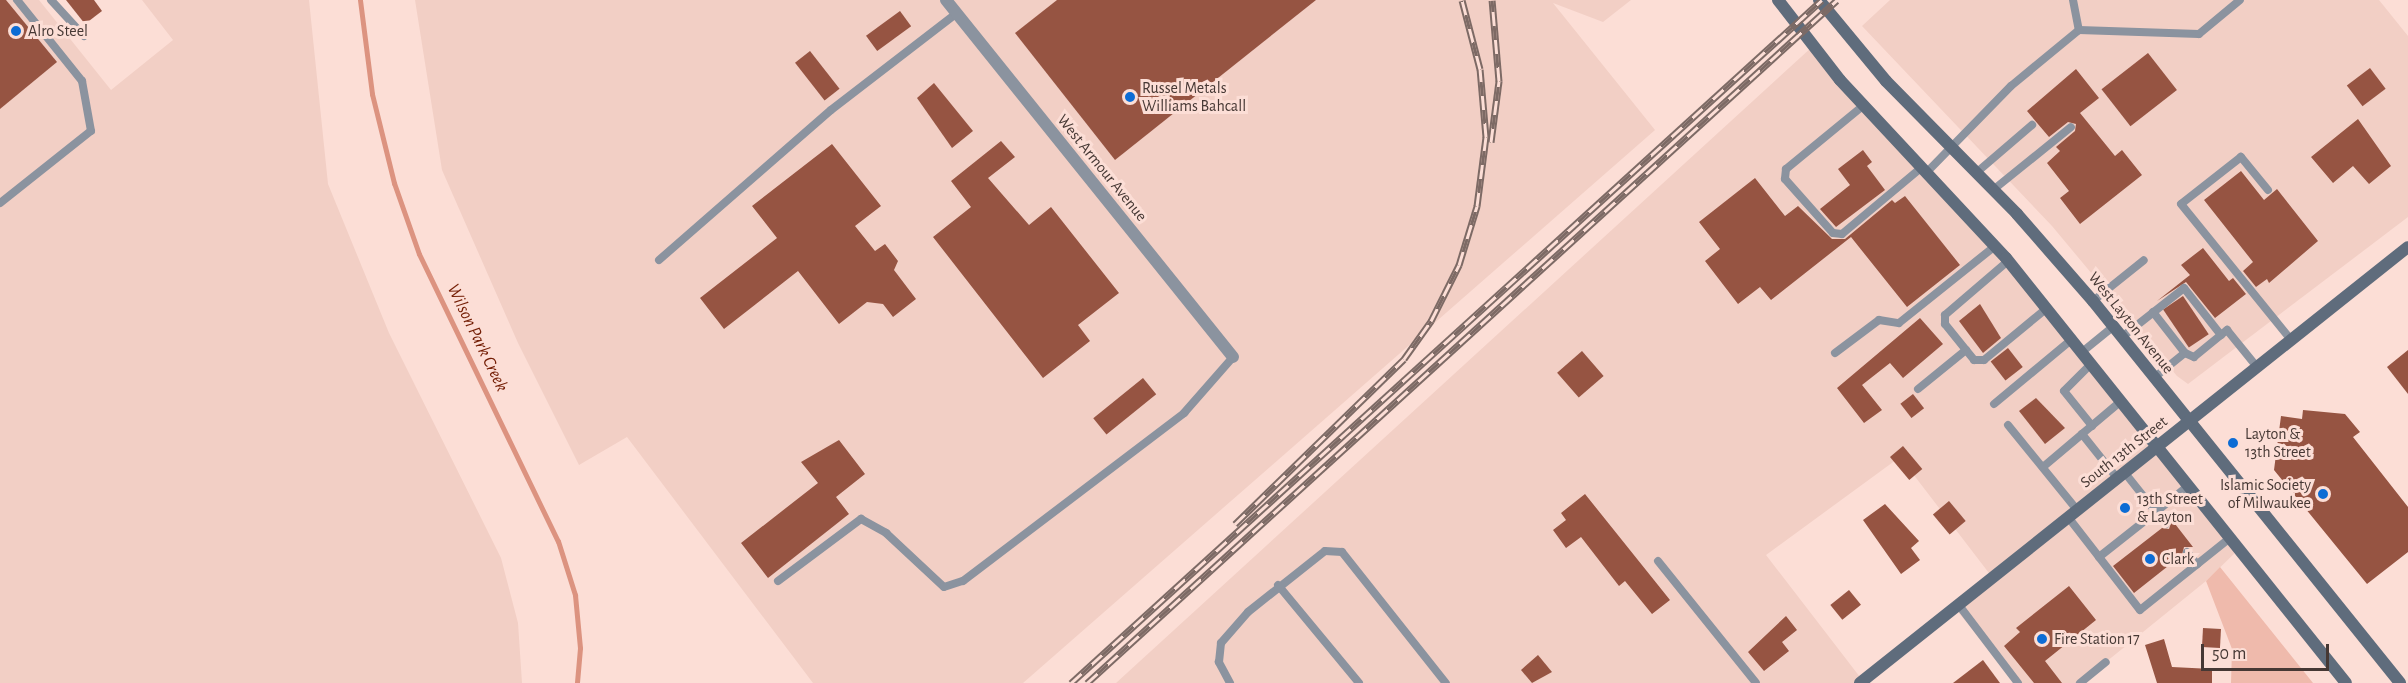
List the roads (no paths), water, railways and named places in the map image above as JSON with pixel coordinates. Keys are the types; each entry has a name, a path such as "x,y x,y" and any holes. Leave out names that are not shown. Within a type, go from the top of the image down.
{"main road":[{"path":"1778,0 1864,105 2008,261 2346,683"},
{"name":"West Layton Avenue","path":"1819,0 2093,301 2400,683"},
{"name":"South 13th Street","path":"1860,683 2408,247"}],"street":[{"name":"West Armour Avenue","path":"946,0 1233,357"}],"lane":[{"path":"0,203 91,131 82,81 17,0"},
{"path":"51,0 84,36"},
{"path":"2073,0 2079,30"},
{"path":"1864,105 1786,169 1785,179 1833,233 1842,234 1952,148 2011,86 2079,30 2199,34 2240,0"},
{"path":"659,260 831,110 957,13"},
{"path":"1976,173 2032,125"},
{"path":"1993,190 2071,127"},
{"path":"2268,190 2241,157 2181,204 2291,340"},
{"path":"1835,353 1880,320 1899,322 1995,246"},
{"path":"2093,301 2144,260"},
{"path":"2008,261 1945,315 1945,324 1974,360 1984,360 2047,308"},
{"path":"2082,352 2152,312 2184,288 2222,335"},
{"path":"2152,312 2185,353 2194,357 2227,330 2257,367"},
{"path":"1994,404 2072,340"},
{"path":"1918,389 1966,350"},
{"path":"2155,377 2185,353"},
{"path":"778,581 861,519 886,533 944,587 963,581 1184,413 1233,357"},
{"path":"2091,364 2064,391 2092,426"},
{"path":"2043,467 2121,401"},
{"path":"2008,425 2043,467 2099,557 2140,610 2230,538"},
{"path":"2082,434 2166,524"},
{"path":"2099,557 2188,485"},
{"path":"1230,683 1219,662 1221,643 1278,585 1325,551 1342,552 1446,683"},
{"path":"2187,552 2198,564"},
{"path":"1658,561 1756,683"},
{"path":"1278,585 1359,683"},
{"path":"1958,604 2018,683"},
{"path":"2080,683 2106,662"}],"waterway":[{"name":"Wilson Park Creek","path":"360,0 372,94 394,183 419,254 558,541 575,595 580,648 577,683"}],"railway":[{"path":"1235,524 1404,359 1431,321 1459,265 1477,206 1486,137 1480,69 1462,0"},
{"path":"1491,142 1499,81 1492,0"},
{"path":"1071,683 1822,0"},
{"path":"1087,683 1837,0"}],"place":[{"name":"Alro Steel","path":"16,31"},
{"name":"Russel Metals Williams Bahcall","path":"1130,97"},
{"name":"Layton & 13th Street","path":"2233,443"},
{"name":"Islamic Society of Milwaukee","path":"2323,494"},
{"name":"13th Street & Layton","path":"2125,508"},
{"name":"Clark","path":"2150,559"},
{"name":"Fire Station 17","path":"2042,639"}]}
